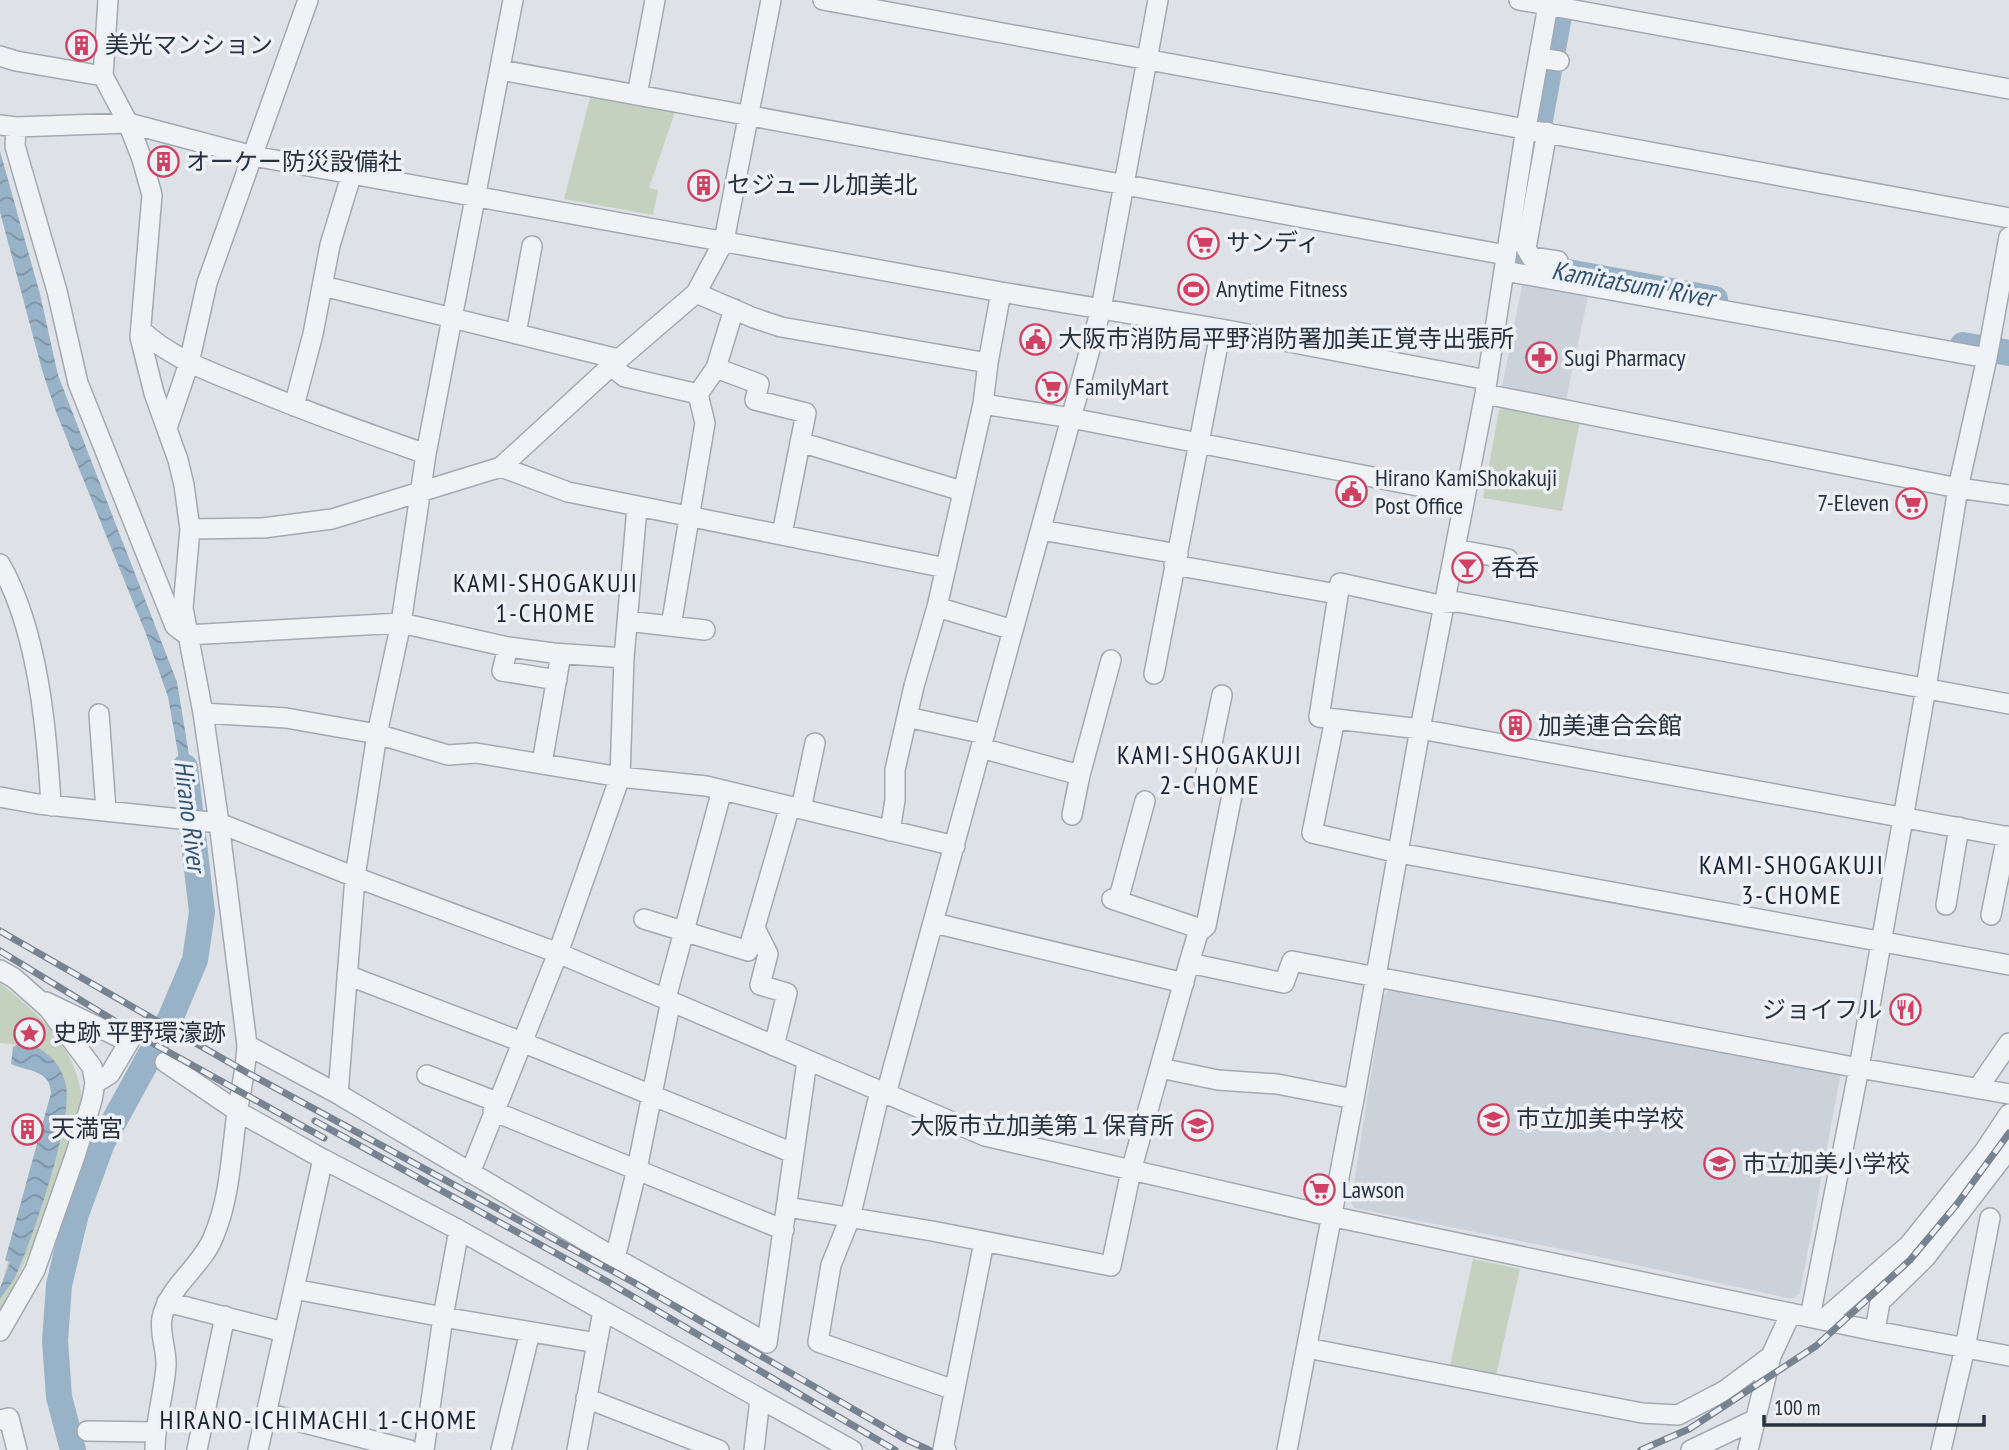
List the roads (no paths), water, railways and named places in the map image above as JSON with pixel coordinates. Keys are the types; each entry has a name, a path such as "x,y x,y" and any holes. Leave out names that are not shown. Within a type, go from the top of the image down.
{"street":[{"path":"87,1431 155,1441 166,1364 161,1321 167,1302 214,1237 230,1174 237,1111 246,1072 247,1045 215,822 203,713 183,608 190,529 184,485 154,393 140,337 152,195 128,123 103,76 108,0"},
{"path":"167,428 189,363 207,283 308,0"},
{"path":"338,1094 355,877 377,734 401,623 426,454 513,0"},
{"path":"638,95 655,0"},
{"path":"190,529 263,528 332,519 501,467 614,362 696,293 724,241 771,0"},
{"path":"823,0 2009,218"},
{"path":"954,1390 818,1342 831,1265 850,1217 883,1092 934,923 1101,309 1158,0"},
{"path":"1519,0 2009,89"},
{"path":"1287,1450 1464,495 1523,211 1550,59 1555,5"},
{"path":"0,56 103,76"},
{"path":"500,70 1123,184 1526,248 1531,257 1558,261"},
{"path":"624,658 508,647 401,623 187,635 175,626 78,383 57,290 15,146 4,123 128,123 253,156 1001,292 1221,329 1958,488 2009,495"},
{"path":"294,407 313,334 330,245 352,173"},
{"path":"1808,1317 1859,1068 1926,688 1958,488 1988,352 2009,237"},
{"path":"516,334 532,246"},
{"path":"1514,246 1988,352"},
{"path":"323,286 516,334 614,362 625,377 698,394"},
{"path":"890,831 895,800 895,770 937,607 983,404 1001,292"},
{"path":"696,293 781,327 988,363"},
{"path":"671,626 705,424 698,394 716,368 734,309"},
{"path":"1154,674 1221,329"},
{"path":"141,331 156,344 189,363 294,407 426,454"},
{"path":"716,368 758,384 755,400 806,413 782,534"},
{"path":"983,404 1071,418 1464,495"},
{"path":"800,442 962,491"},
{"path":"501,467 568,492 946,568"},
{"path":"470,1173 558,953 620,777 624,658 637,507"},
{"path":"1041,530 1337,594"},
{"path":"1455,549 1508,559"},
{"path":"0,564 22,614 33,656 48,758 51,806"},
{"path":"1992,915 2008,836 1420,729 1319,717 1340,583 1435,604 1458,602 2009,704"},
{"path":"937,607 1013,630"},
{"path":"627,621 705,630"},
{"path":"508,647 502,671 557,680"},
{"path":"542,763 561,654"},
{"path":"1072,815 1111,660"},
{"path":"787,1207 1111,1266 1130,1171 1198,933 1206,926 1233,790 1204,782 1222,695"},
{"path":"203,713 286,718 377,734 449,755 476,753 620,777 706,786 955,846"},
{"path":"99,714 106,810"},
{"path":"907,717 1080,775"},
{"path":"1335,719 1312,833 1399,853 2009,965"},
{"path":"644,919 748,951 815,743"},
{"path":"615,1258 637,1169 684,931 722,790"},
{"path":"0,797 51,806 215,822 558,953 985,1136 1330,1216 1875,1331 2009,1356"},
{"path":"1145,801 1115,900 1195,927 1198,933"},
{"path":"1946,905 1959,827"},
{"path":"934,923 1184,983"},
{"path":"755,928 768,954 760,985 787,993 774,1046"},
{"path":"1189,963 1284,983 1292,961 2009,1094"},
{"path":"0,970 48,1008 92,1067 95,1083 76,1153 34,1270 0,1331"},
{"path":"347,975 522,1042 793,1153"},
{"path":"35,997 129,1042 110,1074 95,1083"},
{"path":"1978,1088 2009,1043"},
{"path":"247,1045 338,1094 615,1258 767,1343 807,1060"},
{"path":"165,1062 237,1111 458,1230 852,1450"},
{"path":"1160,1068 1218,1080 1277,1084 1354,1099"},
{"path":"427,1075 637,1169 783,1230"},
{"path":"1307,1348 1642,1413 1678,1415 1724,1391 1771,1356 1808,1317 1909,1245 1983,1153 2009,1114"},
{"path":"1875,1331 1880,1302 1925,1258 2009,1149"},
{"path":"258,1450 323,1159"},
{"path":"1938,1208 1999,1219 1941,1450"},
{"path":"424,1450 458,1230"},
{"path":"946,1450 943,1448 984,1242"},
{"path":"294,1289 597,1343"},
{"path":"167,1302 284,1332"},
{"path":"577,1450 603,1311"},
{"path":"197,1450 225,1316"},
{"path":"501,1450 530,1332"},
{"path":"1748,1450 1771,1356"},
{"path":"586,1398 719,1450"},
{"path":"754,1450 760,1399"},
{"path":"266,1413 355,1443 409,1450"},
{"path":"0,1420 9,1418 17,1450"},
{"path":"1691,1450 1756,1419"}],"water":[{"path":"0,151 40,294 58,375 177,682 197,803 182,803 178,753 168,697 146,634 56,412 42,370 0,212"},
{"path":"24,1043 45,1053 61,1070 67,1103 50,1182 15,1277 0,1299 0,1288 10,1262 5,1260 51,1093 47,1079 42,1075 11,1064 13,1047"}],"waterway":[{"name":"Kamitatsumi River","path":"1533,158 1562,0"},
{"name":"Kamitatsumi River","path":"1522,220 1516,252 1524,264 1715,299"},
{"name":"Kamitatsumi River","path":"1963,345 2009,353"},
{"name":"Hirano River","path":"73,1450 59,1397 55,1341 59,1285 76,1214 102,1143 171,1017 195,960 202,912 185,767"}],"railway":[{"path":"0,931 246,1072 633,1282 905,1439 929,1450"},
{"path":"0,951 136,1034 324,1138"},
{"path":"315,1121 608,1282 895,1450"},
{"path":"1641,1450 1689,1429 1816,1346 1910,1260 1957,1204 2009,1133"}],"place":[{"name":"美光マンション","path":"82,45"},
{"name":"オーケー防災設備社","path":"163,162"},
{"name":"セジュール加美北","path":"704,185"},
{"name":"サンディ","path":"1203,243"},
{"name":"Anytime Fitness","path":"1193,289"},
{"name":"大阪市消防局平野消防署加美正覚寺出張所","path":"1035,339"},
{"name":"Sugi Pharmacy","path":"1541,358"},
{"name":"FamilyMart","path":"1052,387"},
{"name":"Hirano KamiShokakuji Post Office","path":"1352,492"},
{"name":"7-Eleven","path":"1912,503"},
{"name":"呑呑","path":"1468,568"},
{"name":"加美連合会館","path":"1515,726"},
{"name":"ジョイフル","path":"1905,1010"},
{"name":"史跡 平野環濠跡","path":"30,1033"},
{"name":"市立加美中学校","path":"1493,1119"},
{"name":"大阪市立加美第１保育所","path":"1197,1126"},
{"name":"天満宮","path":"28,1129"},
{"name":"市立加美小学校","path":"1719,1164"},
{"name":"Lawson","path":"1319,1190"}],"district":[{"name":"KAMI-SHOGAKUJI 1-CHOME","path":"546,598"},
{"name":"KAMI-SHOGAKUJI 2-CHOME","path":"1210,770"},
{"name":"KAMI-SHOGAKUJI 3-CHOME","path":"1792,880"},
{"name":"HIRANO-ICHIMACHI 1-CHOME","path":"319,1420"}]}
